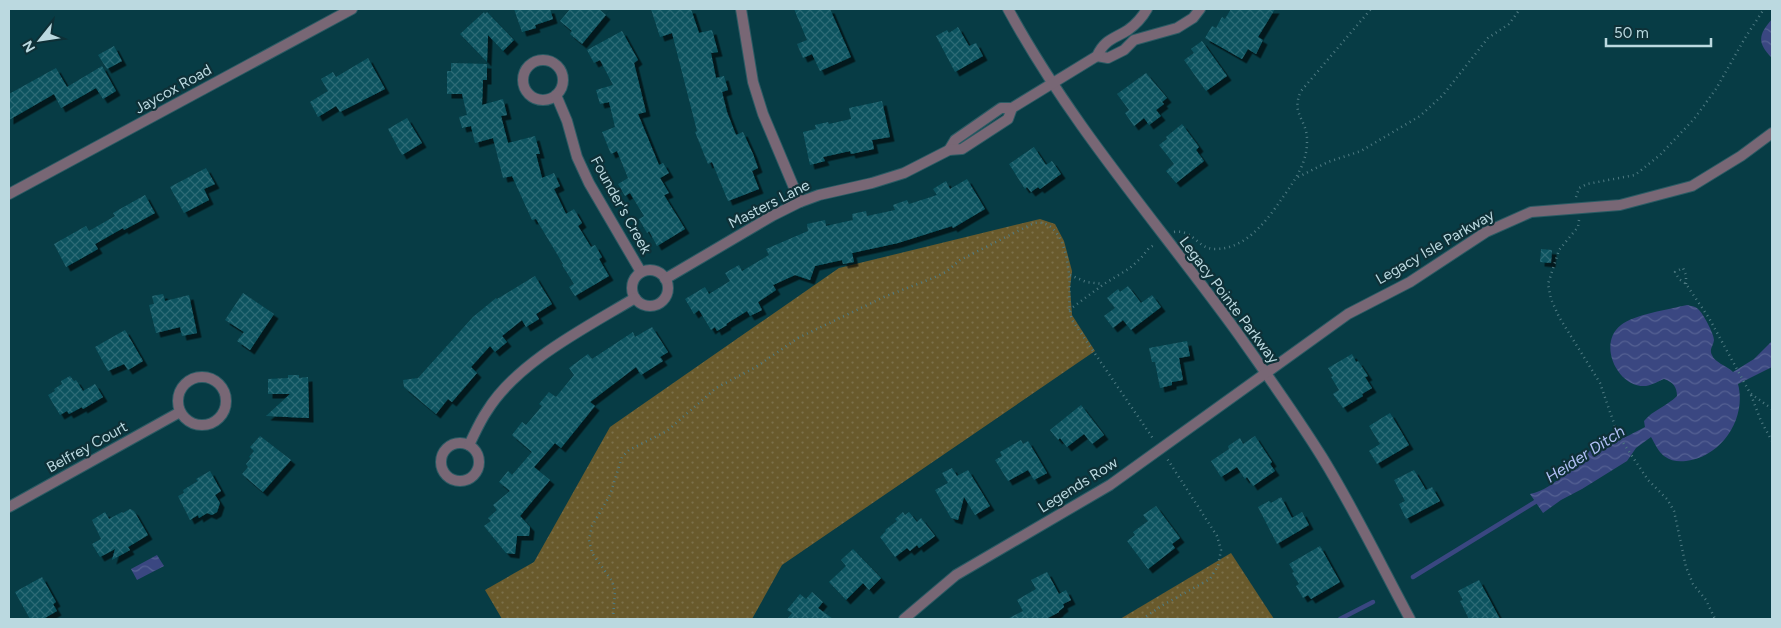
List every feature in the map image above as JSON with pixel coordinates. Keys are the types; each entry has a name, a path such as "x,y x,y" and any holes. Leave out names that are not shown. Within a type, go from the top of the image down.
{"street":[{"name":"Jaycox Road","path":"9,194 352,9"},
{"path":"741,9 753,82 763,114 800,202"},
{"name":"Legacy Pointe Parkway","path":"1008,9 1053,83 1105,160 1238,334 1321,456 1346,498 1410,619"},
{"path":"1147,9 1144,15 1128,30 1114,36 1101,46 1097,56 1108,58 1124,50 1134,40 1177,28 1192,18 1200,9"},
{"path":"1128,30 1134,40"},
{"name":"Masters Lane","path":"948,150 955,140 1001,108 1012,108 1097,56"},
{"name":"Founder's Creek","path":"556,95 588,183 641,272"},
{"name":"Masters Lane","path":"665,279 772,216 800,202 819,195 872,183 904,173 948,150 962,149 1008,119 1012,108"},
{"path":"979,123 986,134"},
{"name":"Legacy Isle Parkway","path":"1266,374 1348,314 1410,282 1486,232 1531,212 1620,205 1692,186 1741,156 1772,133"},
{"path":"657,271 665,279 668,291 662,302 657,305 645,306 635,298 632,287 633,281 641,272 657,271"},
{"path":"469,445 487,410 508,385 532,363 558,344 635,298"},
{"name":"Legends Row","path":"904,619 956,575 1110,485 1266,374"},
{"path":"197,376 206,376 214,379 221,385 225,393 226,402 224,411 219,418 203,425 194,424 180,412 178,394 188,380 197,376"},
{"name":"Belfrey Court","path":"9,508 180,412"}],"path":[{"path":"1069,310 1104,284 1130,268 1149,248 1170,232 1186,232 1201,244 1214,249 1235,245 1255,232 1266,221 1297,178 1306,156 1308,141 1306,129 1297,112 1297,100 1301,91 1371,9"},
{"path":"1297,178 1328,162 1361,151 1420,116 1443,95 1488,38 1509,24 1520,9"},
{"path":"1715,619 1706,600 1693,584 1686,567 1674,511 1667,499 1648,480 1631,457 1618,435 1600,383 1559,318 1551,299 1548,284 1559,250 1578,227 1579,218 1576,197 1579,188 1587,184 1634,175 1660,155 1694,119 1716,89 1764,9"},
{"path":"613,619 615,591 612,581 592,553 589,540 592,526 610,495 622,457 629,450 667,431 716,388 756,367 798,338 884,297 946,272 960,260 1034,223 1041,222 1048,224 1056,231 1065,254 1069,274 1069,310 1072,320 1217,536 1221,550 1218,566 1210,578 1142,619"},
{"path":"1686,284 1686,275 1683,268 1675,272 1679,280 1686,284 1709,318 1750,393 1761,421 1772,441"},
{"path":"1069,274 1086,282 1104,284"},
{"path":"1750,393 1772,408"}],"shaded area":[{"path":"1040,219 1055,224 1064,241 1072,271 1070,288 1072,315 1095,351 782,565 752,619 502,619 485,590 534,562 610,427 839,268"},
{"path":"1231,553 1274,619 1120,619"}],"water":[{"path":"1772,19 1772,58 1764,48 1761,39 1764,30"},
{"path":"1687,305 1698,309 1708,324 1714,340 1711,351 1713,357 1733,372 1754,359 1772,341 1772,367 1738,384 1739,410 1729,434 1711,452 1699,458 1683,461 1672,460 1664,456 1658,450 1651,437 1636,448 1627,461 1561,500 1543,513 1530,494 1548,487 1595,447 1621,439 1645,427 1644,421 1648,417 1677,396 1674,385 1664,379 1646,386 1636,385 1626,380 1614,363 1611,353 1611,342 1614,333 1621,325 1634,318"},
{"path":"157,555 164,566 137,580 131,569"}],"building":[{"path":"514,9 550,9 553,19 535,25 536,28 522,32"},
{"path":"570,9 599,9 606,15 582,44 570,34 572,31 560,21"},
{"path":"651,9 691,9 699,33 712,30 718,52 711,53 716,78 724,76 728,90 722,92 727,112 736,135 743,132 753,154 758,168 752,171 759,189 728,201 712,162 708,164 695,132 697,131 672,33 660,37"},
{"path":"794,9 830,9 851,57 820,71 812,54 803,58 797,44 807,40"},
{"path":"1231,9 1275,9 1258,37 1263,40 1256,54 1248,49 1242,59 1205,38 1212,26 1216,28 1222,17 1225,19"},
{"path":"484,12 485,14 487,12 514,40 503,51 488,35 487,62 460,34"},
{"path":"958,27 969,46 976,43 983,56 955,72 936,36 947,30 949,33"},
{"path":"622,31 638,60 634,63 646,112 638,114 659,165 663,163 669,173 660,178 669,193 664,195 685,229 657,246 649,231 647,233 639,219 644,216 630,193 625,196 618,184 628,178 617,151 611,154 602,132 615,127 609,102 600,104 596,90 613,85 600,60 594,63 587,50"},
{"path":"1202,41 1227,76 1206,91 1184,60 1194,53 1191,49"},
{"path":"114,46 122,61 107,69 98,55"},
{"path":"368,58 385,89 340,112 336,106 318,117 310,102 328,91 321,79 333,72 336,77"},
{"path":"451,63 487,64 487,80 483,80 482,105 503,99 507,115 501,116 508,143 535,136 540,154 536,154 542,178 554,173 560,186 554,189 566,214 574,209 582,223 578,226 591,247 595,245 602,257 599,259 609,276 575,296 569,287 574,284 536,219 532,220 512,176 503,178 493,138 475,143 471,126 462,128 459,117 467,115 462,94 447,94 447,71 451,71"},
{"path":"102,66 116,91 103,99 96,88 61,108 54,94 9,120 9,94 56,68 67,87"},
{"path":"1146,73 1167,98 1162,102 1164,104 1156,110 1161,116 1149,125 1144,118 1134,126 1125,113 1129,110 1117,94"},
{"path":"882,101 890,137 872,140 874,149 851,154 850,151 823,157 825,161 810,165 803,132 816,129 815,125 851,119 849,108"},
{"path":"407,118 422,143 402,155 388,129"},
{"path":"1182,124 1199,147 1196,150 1204,161 1176,183 1166,171 1174,164 1159,145"},
{"path":"1034,147 1046,165 1052,161 1061,174 1040,189 1038,187 1031,192 1027,187 1025,189 1009,164"},
{"path":"206,168 215,184 204,189 209,200 184,213 170,187"},
{"path":"967,179 985,209 953,228 952,226 898,243 852,253 854,262 843,264 842,260 815,266 810,280 795,275 773,285 776,290 758,302 762,310 750,316 747,311 717,331 715,327 711,330 699,310 694,314 685,299 705,287 709,294 730,281 725,273 739,265 742,271 769,255 766,249 808,231 807,224 825,220 826,226 853,220 852,214 866,211 867,216 895,210 893,205 907,200 909,204 937,195 933,189 946,181 950,189"},
{"path":"145,195 155,213 95,244 98,249 66,267 54,244 86,226 89,231 115,216 113,213"},
{"path":"1541,249 1552,250 1551,263 1540,262"},
{"path":"535,276 552,304 536,314 539,319 526,327 522,320 502,336 507,342 495,352 490,346 471,367 477,373 452,402 448,399 436,414 404,387 403,380 418,378 473,317 496,298"},
{"path":"1128,286 1141,303 1152,295 1161,307 1131,330 1123,320 1113,328 1104,316 1115,308 1107,298 1118,289 1120,292"},
{"path":"243,293 274,314 250,350 237,341 244,332 225,320"},
{"path":"163,294 165,301 189,295 197,333 182,336 180,327 156,333 149,305 154,304 152,296"},
{"path":"652,327 668,352 660,357 663,361 641,375 636,367 590,402 595,406 561,448 555,443 534,467 550,480 520,516 530,527 529,536 517,536 515,554 506,553 484,526 491,521 488,518 497,510 493,505 510,491 499,482 508,471 512,475 532,452 512,435 522,422 526,425 542,406 539,404 549,392 556,397 574,375 569,368 588,354 592,359 633,332 635,337"},
{"path":"125,330 143,361 128,370 124,364 108,371 95,347"},
{"path":"1187,341 1190,356 1179,358 1183,380 1172,382 1172,385 1160,388 1155,362 1152,362 1149,348"},
{"path":"1352,354 1368,376 1365,377 1372,388 1343,408 1333,394 1339,390 1328,368"},
{"path":"288,375 299,375 299,378 308,377 309,418 266,416 290,394 268,394 268,379 288,378"},
{"path":"70,376 74,381 76,380 83,391 95,384 103,397 83,409 82,407 69,414 67,411 60,415 48,395 62,384 61,381"},
{"path":"1081,405 1104,435 1092,444 1084,434 1067,447 1050,430"},
{"path":"1390,413 1409,445 1377,464 1369,451 1380,444 1369,426"},
{"path":"260,436 291,460 263,492 242,474 248,467 246,464 254,451 250,447"},
{"path":"1255,436 1272,462 1270,464 1275,471 1253,486 1247,477 1245,479 1237,467 1221,477 1211,461 1229,449 1228,446 1240,438 1243,444"},
{"path":"1021,440 1023,444 1028,441 1047,473 1034,480 1028,470 1008,481 995,460 1002,456 1000,452"},
{"path":"952,468 957,476 968,470 990,506 975,515 964,497 958,520 951,518 935,490 948,483 942,473"},
{"path":"1414,470 1426,490 1432,487 1440,501 1406,519 1399,504 1405,501 1394,480"},
{"path":"210,471 221,491 215,495 220,503 217,512 212,515 207,513 199,518 198,515 190,520 178,496 184,493 183,490 198,481 196,479"},
{"path":"1281,497 1292,518 1302,512 1309,525 1277,544 1258,507 1269,501 1271,503"},
{"path":"1156,506 1180,538 1172,544 1175,548 1148,569 1127,541 1135,535 1133,532 1148,521 1143,515"},
{"path":"130,509 134,511 148,535 128,547 130,550 112,560 115,549 100,557 92,544 101,539 92,520 105,512 109,519"},
{"path":"903,512 905,515 909,512 917,522 921,518 935,536 919,548 917,545 910,551 907,548 895,557 880,537 885,530 897,521 895,519"},
{"path":"1320,546 1340,582 1311,599 1308,595 1303,598 1296,586 1299,584 1289,564"},
{"path":"853,549 881,578 869,590 863,583 846,600 829,582 846,566 841,560"},
{"path":"1047,572 1059,594 1066,590 1071,600 1063,604 1064,607 1059,612 1046,619 1007,619 1023,611 1017,600 1036,589 1031,580"},
{"path":"42,577 56,602 53,604 57,611 43,619 30,619 15,592"},
{"path":"1479,580 1500,619 1469,619 1460,601 1463,600 1458,591"},
{"path":"812,592 823,602 818,608 833,619 787,619 792,613 787,610 800,594 806,599"}],"waterway":[{"name":"Heider Ditch","path":"1413,577 1540,499"},
{"name":"Heider Ditch","path":"1340,619 1373,602"}]}
